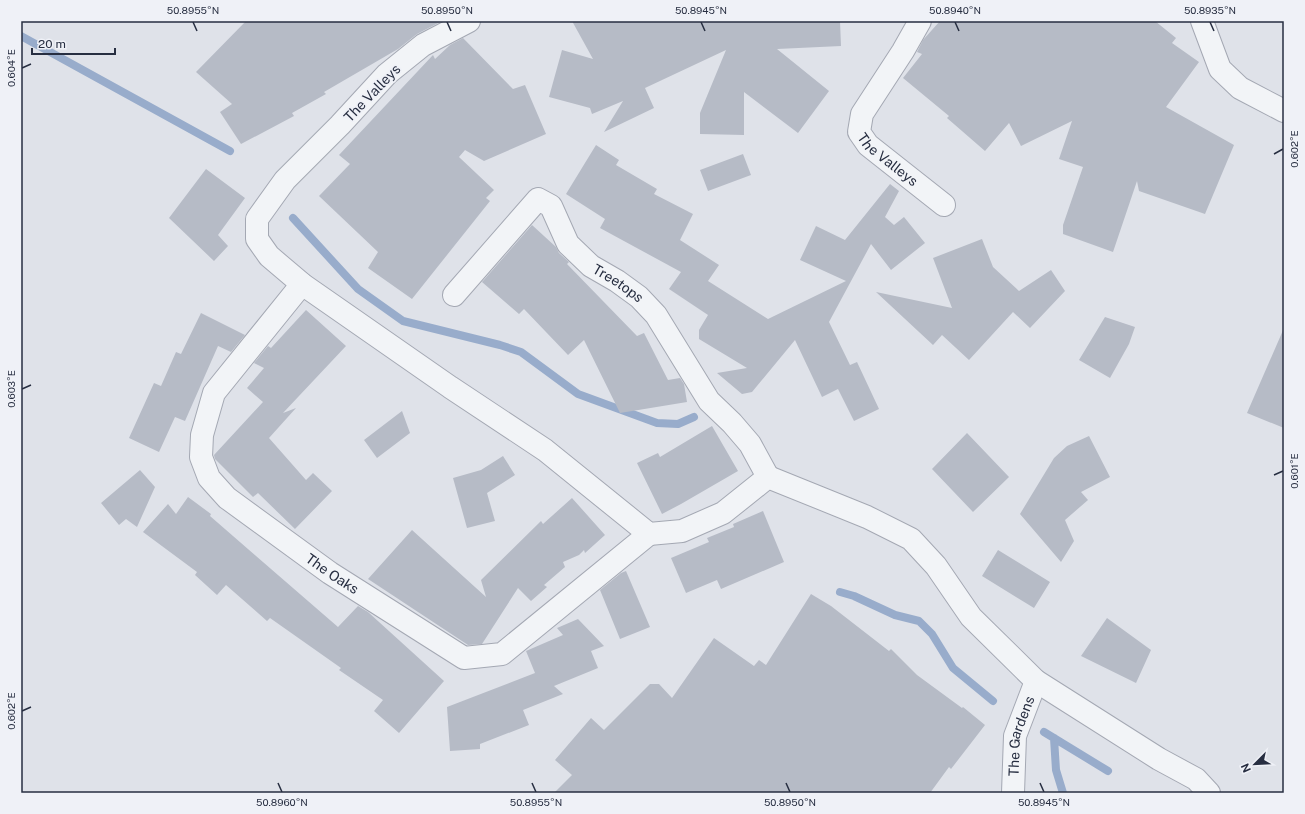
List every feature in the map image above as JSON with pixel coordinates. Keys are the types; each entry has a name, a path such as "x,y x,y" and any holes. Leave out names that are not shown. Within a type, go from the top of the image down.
{"street":[{"name":"The Valleys","path":"469,21 423,45 387,74 340,125 285,180 257,219 256,239 269,256 302,284 450,387 545,450 649,534"},
{"name":"The Valleys","path":"920,21 903,51 862,114 859,132 868,144 944,205"},
{"path":"1202,21 1220,69 1240,88 1284,111"},
{"name":"Treetops","path":"454,296 538,199 551,206 568,244 592,266 618,281 639,297 656,315 709,401 732,423 750,444 768,478"},
{"name":"The Oaks","path":"302,284 214,393 202,435 201,457 209,478 227,498 330,573 464,658 502,654 649,534"},
{"path":"649,534 682,531 723,513 768,478 867,517 911,539 936,566 971,617 1036,681 1159,759 1196,780 1209,793"},
{"name":"The Gardens","path":"1013,793 1015,736 1036,681"}],"building":[{"path":"246,21 442,21 417,34 398,49 324,92 326,94 292,113 294,116 241,144 220,112 232,104 196,72"},
{"path":"572,21 840,21 841,46 777,49 829,91 798,133 744,92 744,135 700,134 700,113 726,50 645,88 654,108 604,132 623,101 592,114 590,108 549,97 562,50 593,59"},
{"path":"940,21 1155,21 1176,38 1172,43 1199,62 1166,107 1234,145 1205,214 1139,191 1137,181 1113,252 1063,234 1063,225 1083,167 1059,159 1072,121 1021,146 1009,123 985,151 947,118 949,116 903,78 922,54 917,52 923,40"},
{"path":"463,38 513,89 525,85 546,134 484,161 465,150 459,157 494,190 486,198 490,201 412,299 368,268 378,252 319,196 350,164 339,155 433,55 435,59 450,45"},
{"path":"596,145 619,160 616,165 657,189 654,194 693,214 680,240 719,265 708,281 768,319 846,281 800,260 816,226 845,240 890,184 899,191 885,217 894,225 904,217 925,243 891,270 871,244 829,322 850,365 857,362 879,409 854,421 838,389 822,397 795,340 752,392 742,394 717,373 747,368 699,339 699,330 708,315 669,289 681,272 600,228 605,219 566,194"},
{"path":"743,154 751,175 708,191 700,170"},
{"path":"206,169 245,198 218,235 228,246 214,261 169,218"},
{"path":"532,225 556,247 559,253 569,262 567,264 637,336 644,333 668,380 680,378 684,384 687,402 620,413 584,340 568,355 524,309 519,314 482,282"},
{"path":"982,239 993,267 1019,291 1051,270 1065,291 1030,328 1013,312 969,360 942,335 933,345 876,292 952,308 933,258"},
{"path":"306,310 346,346 283,413 296,408 269,438 306,480 313,473 332,491 295,529 258,493 253,497 215,459 214,455 263,402 247,388 264,368 254,363 268,346 271,348"},
{"path":"201,313 245,335 231,352 218,346 185,421 175,417 159,452 129,438 154,383 161,386 176,352 181,354"},
{"path":"1105,317 1135,327 1129,344 1110,378 1079,360"},
{"path":"1284,328 1284,428 1247,413"},
{"path":"402,411 410,433 377,458 364,440"},
{"path":"712,426 738,471 662,514 637,463 658,453 660,457"},
{"path":"967,433 1009,477 973,512 932,469"},
{"path":"1089,436 1110,477 1081,492 1088,500 1065,520 1074,541 1061,562 1020,514 1054,458 1067,446"},
{"path":"503,456 515,475 487,493 495,521 467,528 453,478 481,470"},
{"path":"140,470 155,487 137,527 126,519 119,525 101,503"},
{"path":"188,497 211,514 210,516 338,627 358,606 368,612 444,681 399,733 374,711 383,700 339,670 341,668 270,618 267,621 226,585 217,595 195,575 197,572 143,532 168,504 176,514"},
{"path":"572,498 605,535 585,553 584,550 579,555 563,562 565,567 544,585 547,587 531,601 518,588 482,644 468,645 368,579 412,530 486,597 481,580 541,521 543,524"},
{"path":"763,511 784,562 721,589 717,580 686,593 671,558 709,542 707,538 734,527 733,524"},
{"path":"998,550 1050,582 1034,608 982,576"},
{"path":"626,571 650,627 620,639 600,590 621,573"},
{"path":"811,594 831,606 889,651 891,649 917,675 962,708 963,707 985,725 951,769 949,767 930,793 554,793 572,775 555,760 591,718 604,730 650,684 659,684 672,698 714,638 754,666 759,660 766,665"},
{"path":"1107,618 1151,650 1136,683 1081,656"},
{"path":"578,619 604,646 591,651 598,668 554,686 563,694 523,710 529,725 480,744 480,749 450,751 447,707 535,673 526,651 563,635 557,628"}],"waterway":[{"path":"21,36 230,151"},
{"path":"293,218 358,289 403,321 500,345 521,352 578,394 657,423 678,424 694,417"},
{"path":"840,592 854,596 895,615 919,621 932,634 953,668 993,701"},
{"path":"1044,732 1108,771"},
{"path":"1054,738 1056,770 1063,793"}]}
